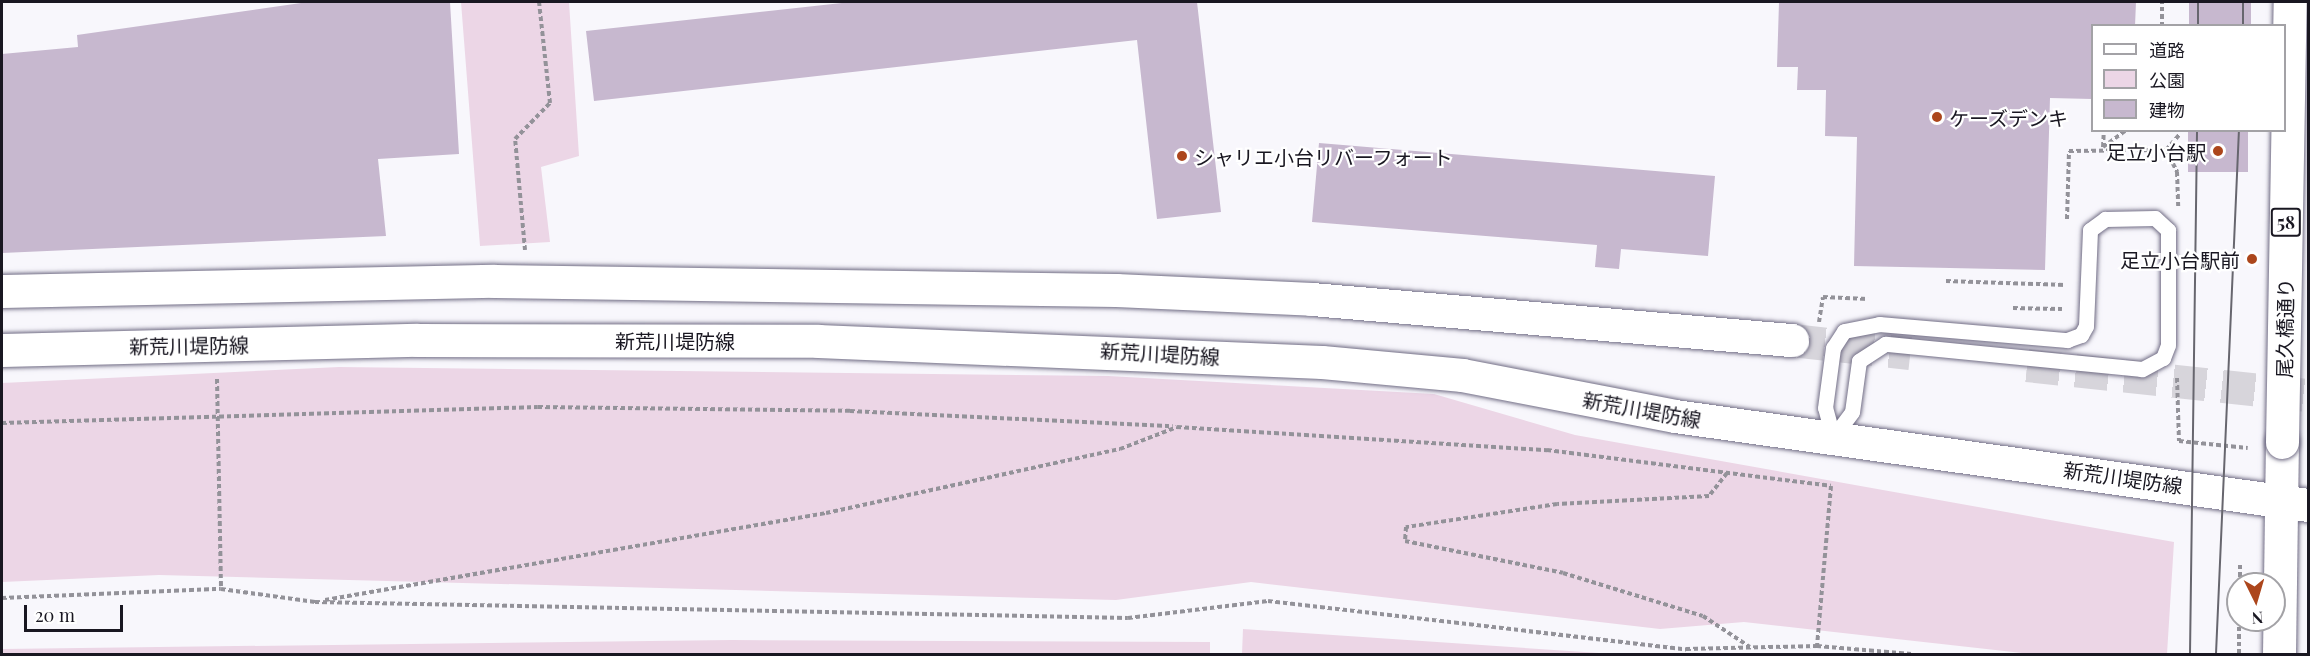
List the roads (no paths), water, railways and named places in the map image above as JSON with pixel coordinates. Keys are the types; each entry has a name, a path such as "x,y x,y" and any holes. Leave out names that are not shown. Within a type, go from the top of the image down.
{"main road":[{"name":"尾久橋通り","path":"2286,79 2290,2"},
{"name":"尾久橋通り","path":"2279,654 2280,576 2294,503 2267,445 2283,132"},
{"path":"2,291 528,281 1128,290 1312,299 1805,338"},
{"name":"新荒川堤防線","path":"2,350 618,340 1221,356 1462,375 1675,416 2294,503"}],"lane":[{"path":"2105,219 2165,223 2168,345 2163,358 2142,369 1885,344 1859,361 1852,412 1833,437 1825,408 1833,348 1844,331 1879,324 2067,340 2081,335 2086,326 2090,230 2105,219"}],"tunnel":[{"path":"1792,340 1910,353"},
{"path":"2027,365 2308,395"}],"tram line":[{"path":"2198,2 2198,24"},
{"path":"2243,2 2243,24"},
{"path":"2190,654 2197,132"},
{"path":"2216,654 2239,132"}],"place":[{"name":"ケーズデンキ","path":"1937,117"},
{"name":"足立小台駅","path":"2218,151"},
{"name":"シャリエ小台リバーフォート","path":"1182,156"},
{"name":"足立小台駅前","path":"2252,259"}]}
